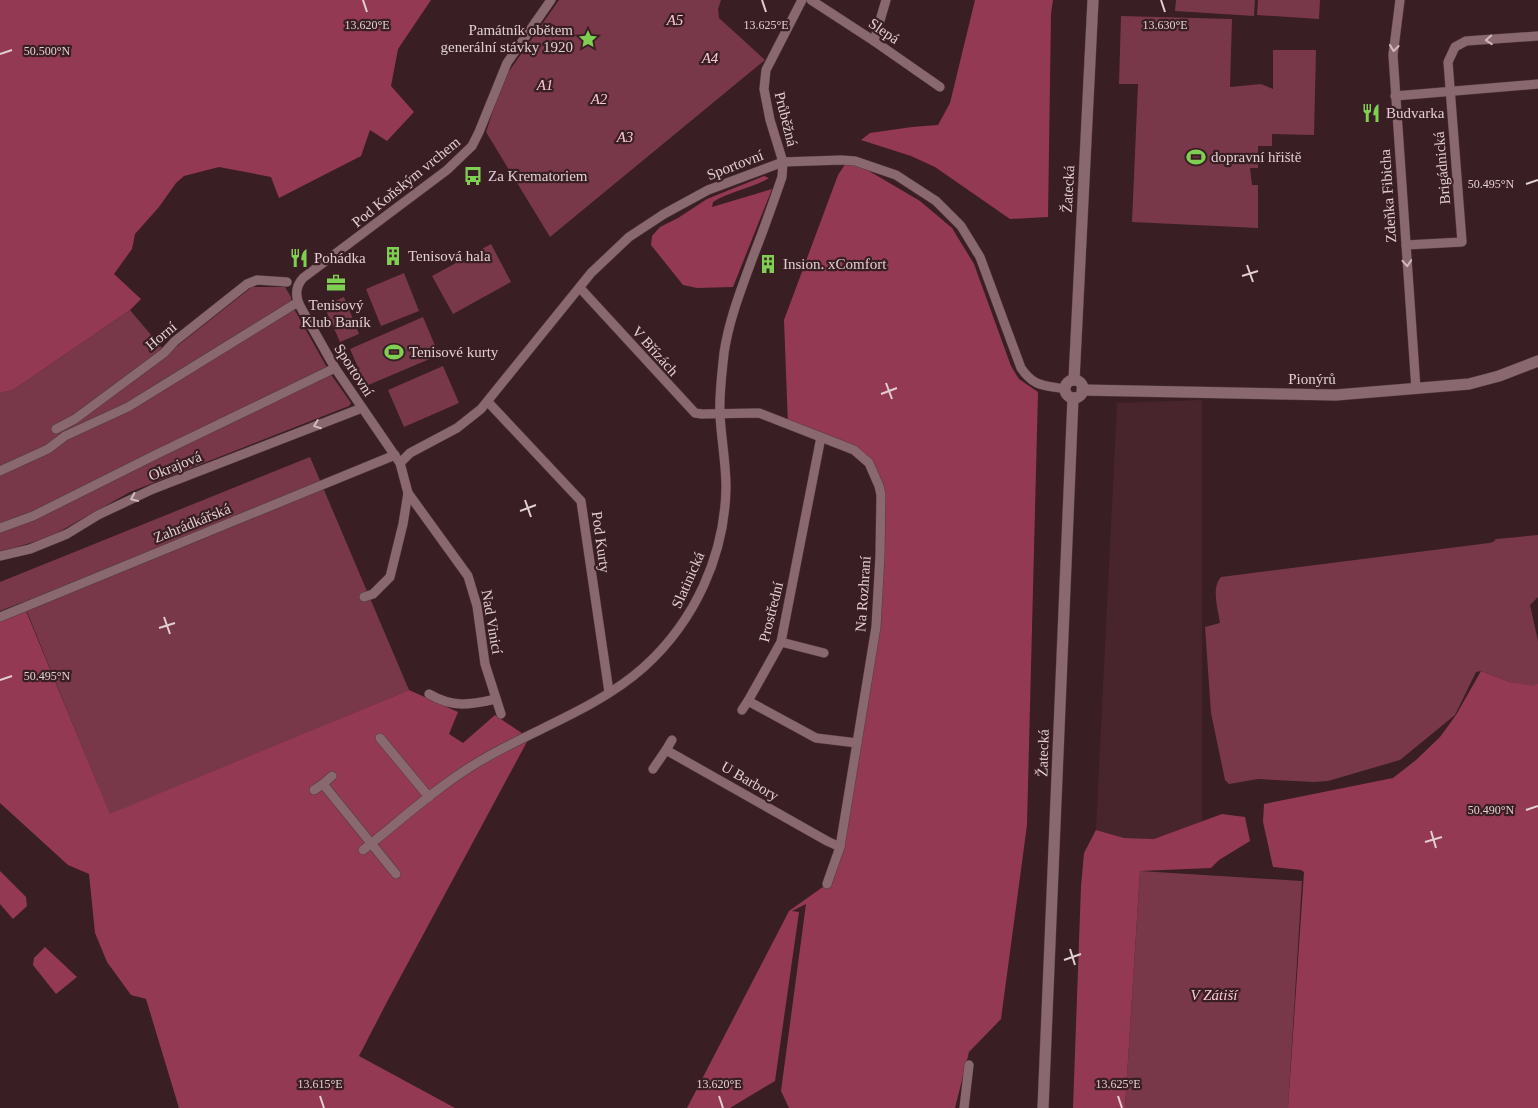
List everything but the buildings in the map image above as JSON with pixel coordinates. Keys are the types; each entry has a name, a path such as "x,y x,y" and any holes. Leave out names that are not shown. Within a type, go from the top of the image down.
{"street":[{"name":"Pod Koňským vrchem","path":"297,287 303,278 447,170 472,146 480,132 507,63 551,0"},
{"name":"Průběžná","path":"783,162 770,120 764,90 766,70 802,0"},
{"name":"Slepá","path":"811,0 874,41 940,88"},
{"path":"874,41 886,0"},
{"name":"Žatecká","path":"1074,380 1093,0"},
{"name":"Zdeňka Fibicha","path":"1400,0 1393,55 1416,389"},
{"name":"Brigádnická","path":"1406,245 1462,242 1448,62 1455,47 1466,41 1538,36"},
{"path":"1395,96 1538,84"},
{"name":"Sportovní","path":"397,459 458,428 488,402 591,273 629,237 664,214 708,190 783,162 855,161 896,175 936,201 961,226 980,256 1021,368 1028,378 1037,385 1065,388"},
{"name":"Slatinická","path":"363,850 429,797 479,761 610,692 645,666 670,639 699,597 709,573 724,520 724,455 720,391 728,332 735,306 782,177 783,162"},
{"name":"Horní","path":"56,429 75,419 164,353 175,341 247,284 257,280 287,282"},
{"name":"Sportovní","path":"297,287 298,302 335,368 397,459 408,493 403,524 390,578 373,594 364,597"},
{"name":"V Břízách","path":"580,288 695,413 720,414"},
{"path":"0,471 48,449 65,436 128,407 298,302"},
{"name":"Pionýrů","path":"1082,390 1336,395 1469,384 1499,376 1538,361"},
{"path":"0,528 33,516 335,368"},
{"path":"1074,380 1079,382 1082,390 1079,396 1073,398 1066,394 1065,388 1067,384 1074,380"},
{"name":"Žatecká","path":"1043,1108 1073,398"},
{"name":"Pod Kurty","path":"488,402 581,500 610,692"},
{"name":"Okrajová","path":"0,556 30,549 67,534 98,515 153,489 362,408"},
{"name":"Na Rozhraní","path":"720,414 759,413 854,450 869,463 879,486 881,495 880,556 876,627 840,846 827,884"},
{"name":"Prostřední","path":"742,710 781,642 821,437"},
{"name":"Zahrádkářská","path":"0,618 397,459"},
{"name":"Nad Vinicí","path":"408,493 468,576 478,606 485,664 501,714"},
{"path":"781,642 824,654"},
{"path":"429,694 452,704 466,705 496,699"},
{"path":"748,701 816,738 857,743"},
{"path":"380,738 429,797"},
{"path":"653,769 672,740"},
{"name":"U Barbory","path":"666,750 827,842 840,846"},
{"path":"314,790 332,776"},
{"path":"323,784 396,874"},
{"path":"964,1108 970,1065"}],"shaded area":[{"path":"0,0 431,0 398,49 391,86 414,112 387,141 370,130 361,156 279,198 271,177 219,167 184,176 176,183 159,207 135,234 132,249 114,274 141,299 130,310 13,390 0,393"},
{"path":"975,0 1053,0 1051,14 1048,217 1010,219 935,167 911,156 861,140 870,133 938,125 950,103"},
{"path":"846,163 864,168 920,201 952,228 974,264 1011,366 1019,379 1038,392 1027,825 1001,1019 969,1052 955,1108 789,1108 781,1091 806,904 792,911 799,912 775,1081 730,1108 687,1108 789,911 827,884 840,846 876,627 881,495 870,466 850,448 788,425 784,320 838,175"},
{"path":"764,176 769,178 713,202 712,207 772,189 733,287 697,288 683,285 651,245 652,236 660,227 707,199"},
{"path":"1202,400 1202,822 1154,839 1124,838 1096,830 1117,403"},
{"path":"26,611 110,814 409,690 458,712 449,734 463,743 495,715 529,738 359,1056 455,1108 179,1108 146,999 131,995 107,962 95,933 89,874 68,865 0,803 0,621"},
{"path":"1481,671 1510,682 1533,686 1538,683 1538,1108 1288,1108 1304,872 1273,867 1263,822 1264,804 1393,778 1416,760 1440,737 1456,715"},
{"path":"1222,814 1245,817 1250,841 1219,860 1211,868 1140,871 1125,1108 1073,1108 1081,886 1084,853 1096,830 1124,838 1154,839"},
{"path":"0,871 26,897 27,906 13,919 0,904"},
{"path":"45,947 77,977 56,994 33,965 34,958"}],"green space":[{"path":"559,0 721,0 718,9 719,18 765,60 550,237 486,132 503,80"},
{"path":"1176,0 1255,0 1254,16 1175,11"},
{"path":"1258,0 1320,0 1319,19 1257,15"},
{"name":"dopravní hřiště","path":"1121,16 1232,19 1230,87 1261,84 1273,89 1273,50 1316,50 1314,135 1272,134 1272,146 1258,146 1258,168 1250,168 1252,185 1258,185 1258,228 1132,222 1138,84 1119,84"},
{"name":"Tenisové kurty","path":"491,244 511,282 453,314 432,276"},
{"name":"Tenisové kurty","path":"404,273 419,311 381,326 366,289"},
{"path":"252,287 285,287 291,297 292,305 330,373 351,403 349,406 130,492 50,537 0,552 0,393 13,390 130,310 167,354"},
{"path":"344,297 359,334 340,342 324,306"},
{"name":"Tenisové kurty","path":"423,317 439,355 366,386 350,349"},
{"name":"Tenisové kurty","path":"443,366 459,403 404,427 388,390"},
{"path":"310,457 409,690 110,815 23,602 0,611 0,582"},
{"path":"1538,535 1538,597 1530,605 1538,641 1538,683 1533,687 1510,682 1481,671 1476,672 1455,715 1400,760 1328,781 1258,779 1229,784 1225,780 1211,713 1205,627 1220,623 1216,587 1221,577 1489,543 1496,539"},
{"name":"V Zátiší","path":"1140,871 1302,881 1288,1108 1125,1108"}],"place":[{"name":"Památník obětem generální stávky 1920","path":"588,39"},
{"name":"Budvarka","path":"1371,113"},
{"name":"dopravní hřiště","path":"1196,157"},
{"name":"Za Krematoriem","path":"473,176"},
{"name":"Tenisová hala","path":"393,256"},
{"name":"Pohádka","path":"299,258"},
{"name":"Insion. xComfort","path":"768,264"},
{"name":"Tenisový Klub Baník","path":"336,283"},
{"name":"Tenisové kurty","path":"394,352"}],"park label":[{"name":"A5","path":"675,20"},
{"name":"A4","path":"710,58"},
{"name":"A1","path":"545,85"},
{"name":"A2","path":"599,99"},
{"name":"A3","path":"625,137"}]}
